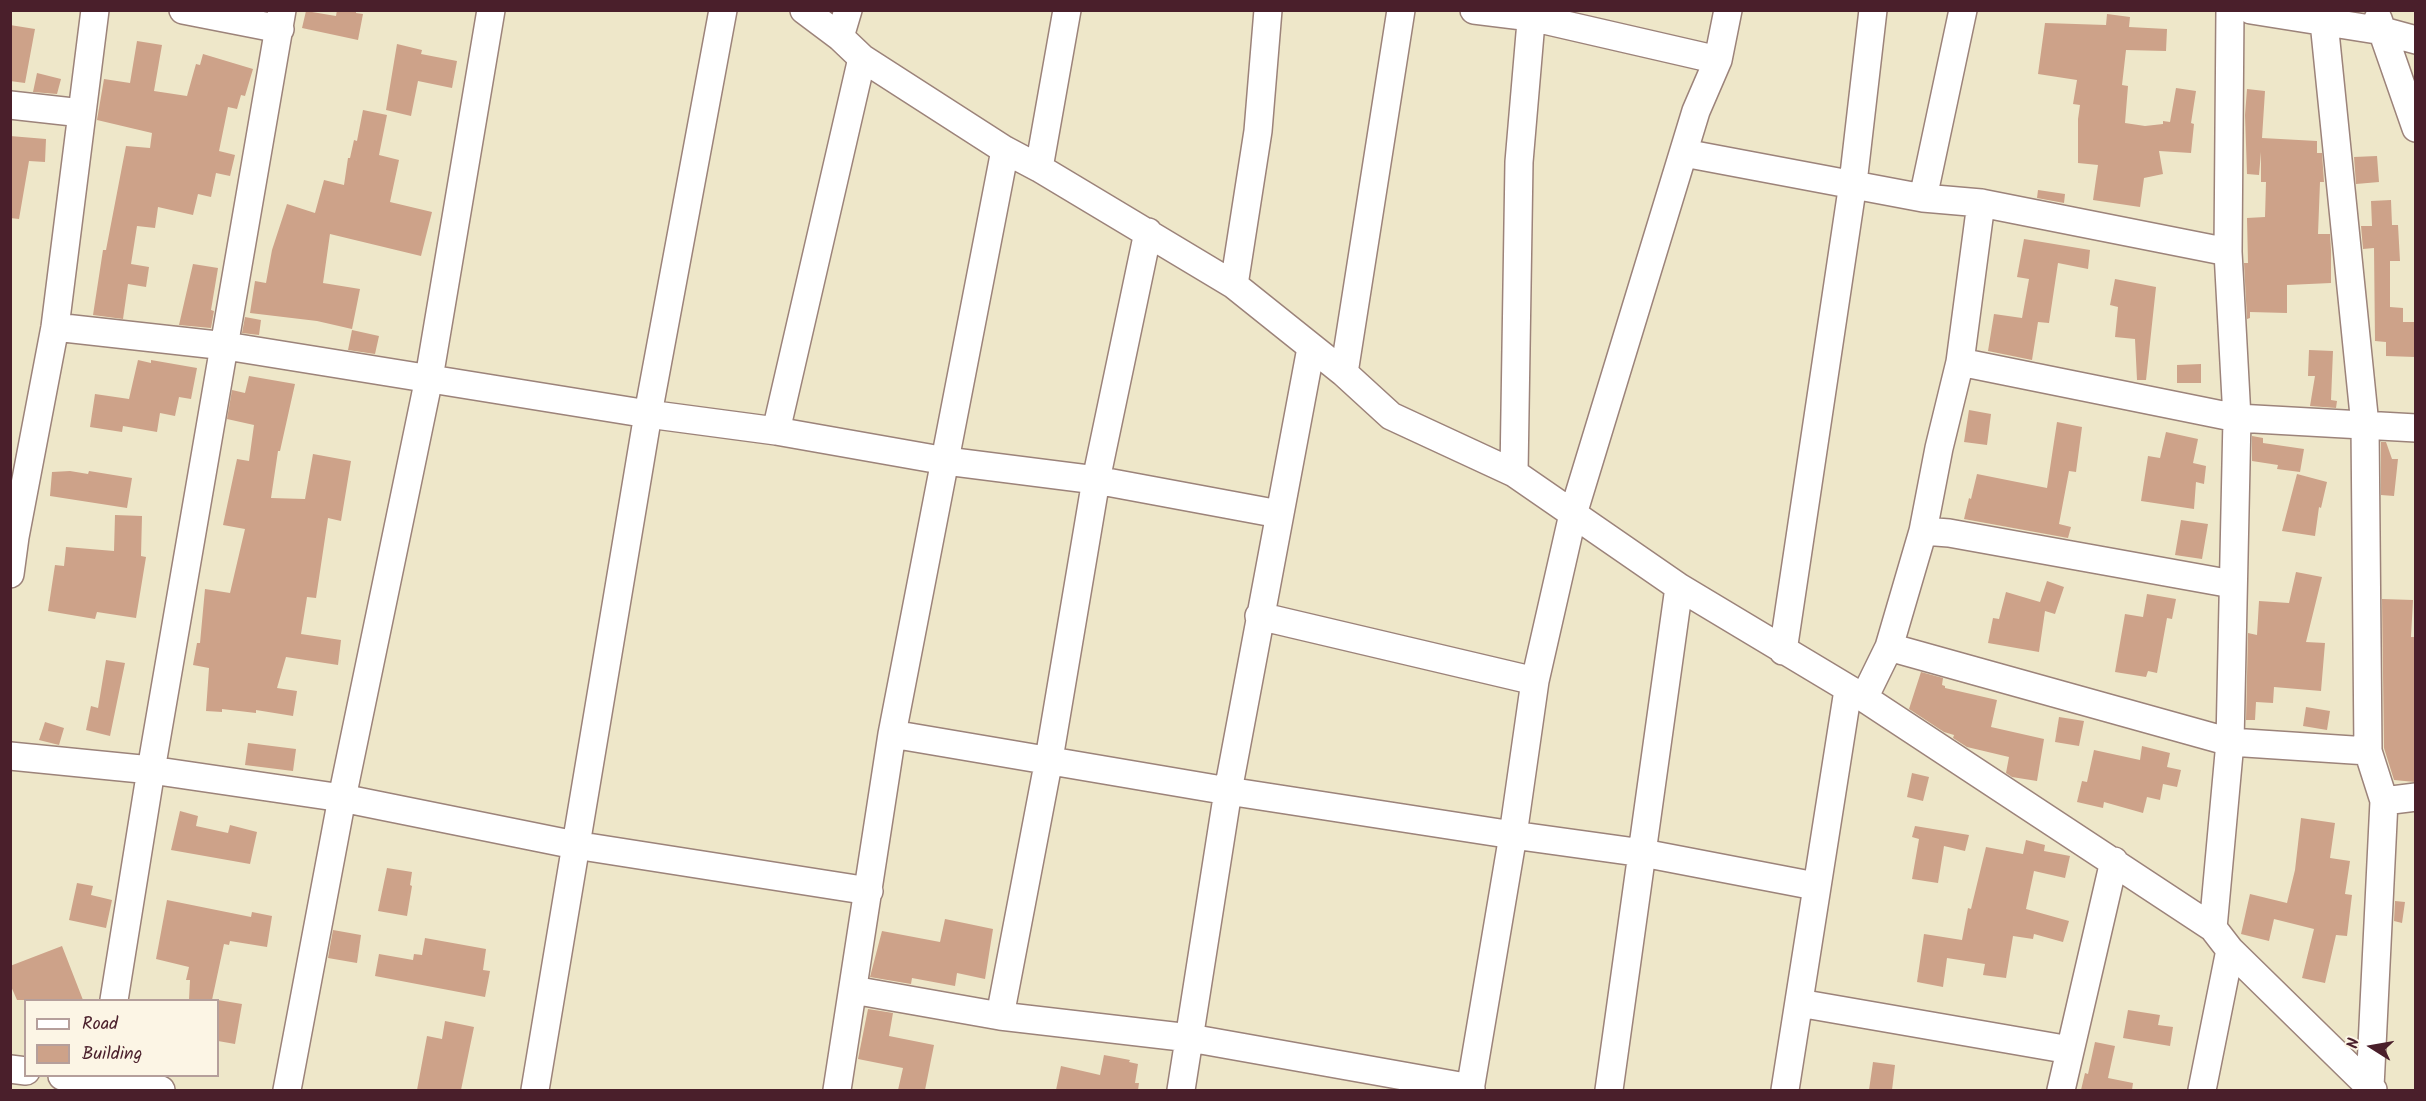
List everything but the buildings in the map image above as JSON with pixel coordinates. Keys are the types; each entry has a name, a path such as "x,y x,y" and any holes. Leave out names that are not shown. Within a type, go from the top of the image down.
{"street":[{"path":"10,574 13,537 55,327 95,10"},
{"path":"114,999 151,770 281,20 183,10"},
{"path":"286,1090 342,798 429,378 491,10"},
{"path":"534,1090 648,414 723,10"},
{"path":"804,10 840,37 862,58 1005,150 1148,232 1234,285 1344,373 1391,416 1514,473 1679,587 1856,694 2213,928 2230,950 2372,1089"},
{"path":"840,37 848,10"},
{"path":"1039,168 1067,10"},
{"path":"1234,285 1258,131 1269,10"},
{"path":"1344,373 1401,10"},
{"path":"1474,10 1531,14 1718,60"},
{"path":"853,990 1000,1016 1190,1038 1470,1089 1513,835 1535,681 1573,514 1696,111 1718,60 1728,10"},
{"path":"1783,651 1852,183 1873,10"},
{"path":"1923,198 1963,10"},
{"path":"2213,928 2230,742 2237,418 2228,252 2230,10"},
{"path":"2251,10 2324,21 2379,21 2415,40"},
{"path":"1514,473 1519,162 1531,14"},
{"path":"2324,21 2366,425 2368,752 2384,801 2372,1089"},
{"path":"2379,21 2415,128"},
{"path":"776,431 862,58"},
{"path":"10,105 82,113"},
{"path":"837,1090 892,734 1005,150"},
{"path":"1684,153 1923,198 1981,203 2228,252"},
{"path":"1785,1090 1815,886 1856,694 1889,647 1923,531 1959,362 1981,203"},
{"path":"1000,1016 1049,759 1096,480 1148,232"},
{"path":"55,327 226,346 648,414 776,431 946,461 1096,480 1279,514"},
{"path":"1181,1090 1228,790 1311,348"},
{"path":"1959,362 2237,418 2415,428"},
{"path":"1923,531 1949,533 2232,584"},
{"path":"1609,1090 1644,853 1679,587"},
{"path":"1259,616 1535,681"},
{"path":"1889,647 2230,742 2368,752"},
{"path":"892,734 1228,790 1513,835 1644,853 1815,886"},
{"path":"10,756 151,770 342,798 575,845 869,891"},
{"path":"2384,801 2415,797"},
{"path":"2061,1090 2114,861"},
{"path":"2202,1090 2230,950"},
{"path":"1799,1003 2070,1050"},
{"path":"82,1077 102,1078 161,1090"}]}
